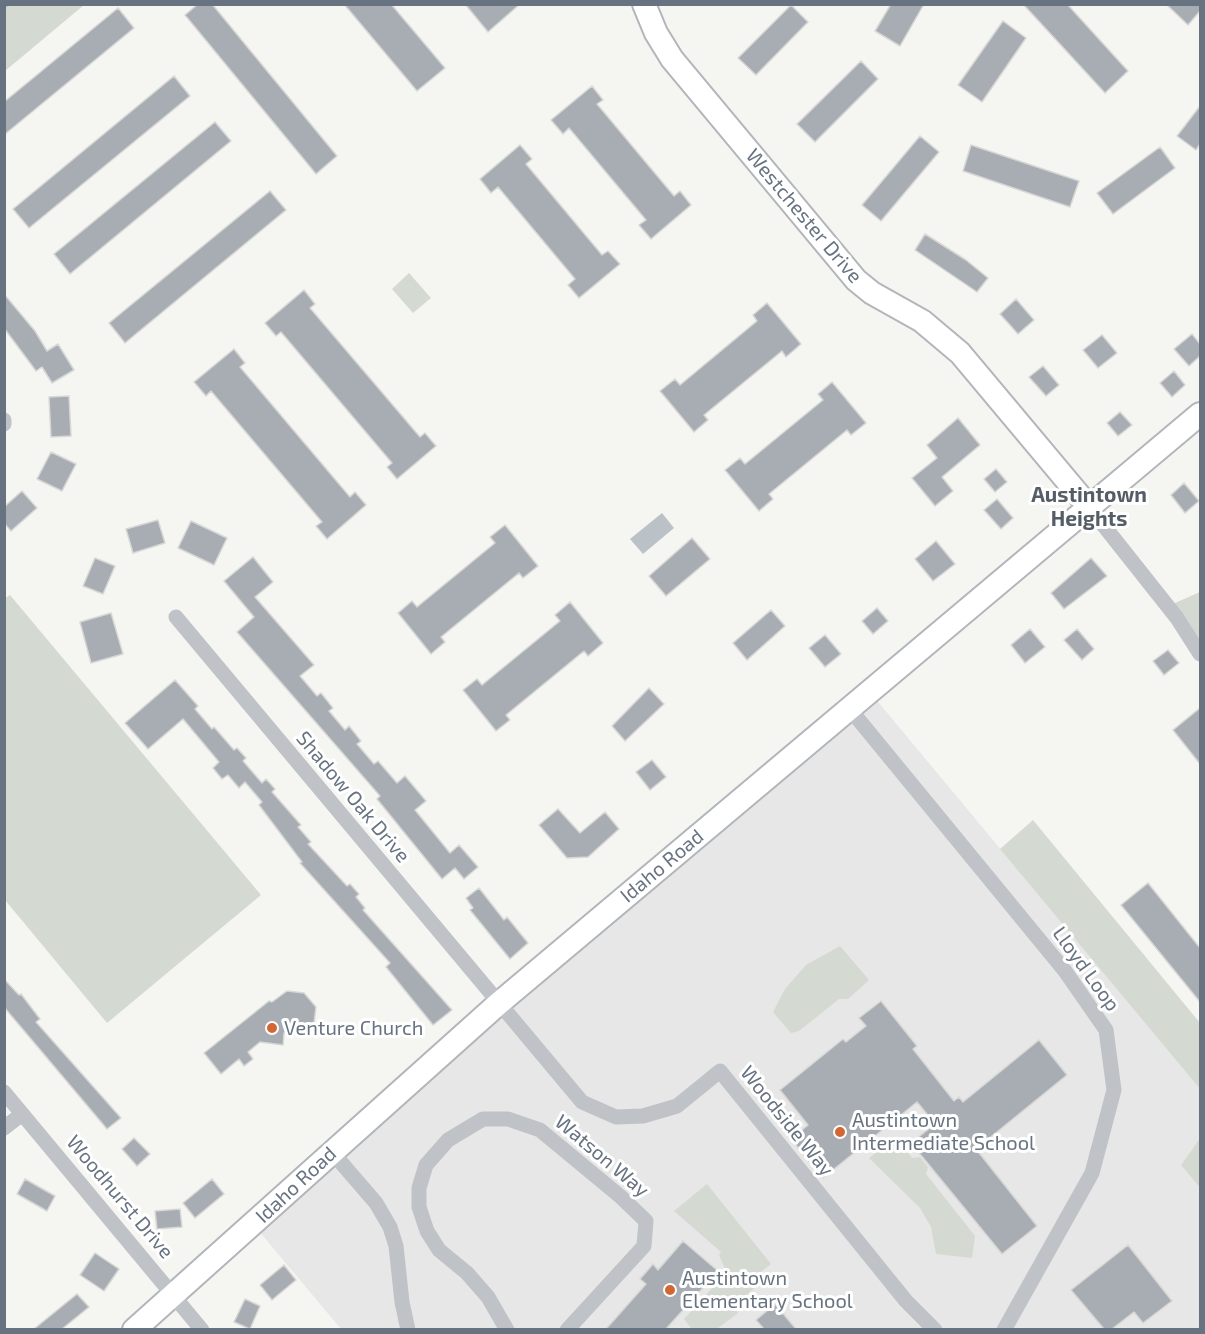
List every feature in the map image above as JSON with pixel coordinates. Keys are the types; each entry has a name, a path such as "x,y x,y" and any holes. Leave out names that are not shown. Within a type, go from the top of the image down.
{"street":[{"name":"Westchester Drive","path":"644,4 656,33 672,58 856,280 872,293 922,321 960,353 1089,507"},
{"name":"Idaho Road","path":"134,1329 174,1296 498,1005 1200,414"},
{"path":"1089,507 1177,618 1200,654"},
{"name":"Shadow Oak Drive","path":"176,617 498,1005"},
{"name":"Lloyd Loop","path":"849,708 1065,971 1106,1030 1114,1090 1092,1173 1004,1329"},
{"name":"Woodside Way","path":"498,1005 582,1102 608,1114 643,1116 669,1108 720,1071 906,1301 935,1329"},
{"name":"Woodhurst Drive","path":"4,1092 202,1329"},
{"path":"4,1128 22,1114"},
{"name":"Watson Way","path":"507,1329 488,1297 467,1273 439,1250 427,1232 419,1207 419,1188 426,1165 448,1140 483,1119 508,1119 540,1130 621,1197 646,1221 644,1246 567,1329"},
{"path":"332,1152 376,1203 390,1227 396,1246 402,1302 408,1329"}],"shaded area":[{"path":"5,4 84,4 84,5 5,71"},
{"path":"409,273 431,298 413,313 392,289"},
{"path":"662,513 674,528 643,554 630,539"},
{"path":"1200,592 1200,654 1168,606"},
{"path":"10,595 261,895 107,1023 5,900 4,599"},
{"path":"869,691 1200,1089 1200,1138 1181,1165 1200,1188 1200,1329 341,1329 253,1224"},
{"path":"1033,820 1200,1023 1200,1089 1000,849"},
{"path":"840,946 869,980 848,999 839,999 799,1031 791,1033 773,1012 785,989 806,965"},
{"path":"894,1138 900,1139 900,1143 912,1158 920,1157 928,1167 926,1174 975,1236 972,1258 936,1254 931,1227 920,1208 869,1158"},
{"path":"1200,1138 1200,1188 1181,1165"},
{"path":"707,1184 771,1264 752,1279 756,1287 733,1306 738,1313 717,1329 692,1329 684,1319 724,1275 725,1269 719,1255 721,1252 674,1211"}],"building":[{"path":"198,4 212,4 337,156 316,174 185,15"},
{"path":"344,4 391,4 445,68 417,91"},
{"path":"465,4 520,4 488,32"},
{"path":"891,4 924,4 900,46 875,31"},
{"path":"1023,4 1067,4 1128,71 1105,93"},
{"path":"1166,4 1200,4 1200,11 1188,25"},
{"path":"791,5 808,22 756,75 738,58"},
{"path":"118,8 134,28 4,135 4,102"},
{"path":"1003,21 1026,38 982,102 958,85"},
{"path":"861,61 878,79 815,142 797,124"},
{"path":"174,76 190,96 29,228 13,209"},
{"path":"592,86 603,100 597,104 674,196 680,191 691,205 651,239 639,225 646,220 569,128 563,134 551,120"},
{"path":"1200,106 1200,144 1196,150 1177,136"},
{"path":"215,122 231,141 70,274 54,254"},
{"path":"920,136 939,152 881,221 862,205"},
{"path":"520,145 532,159 526,164 602,255 608,251 620,264 579,298 568,285 575,279 498,187 491,193 480,179"},
{"path":"971,145 1079,181 1070,207 963,171"},
{"path":"1160,147 1175,168 1113,214 1097,193"},
{"path":"270,191 286,210 125,343 109,323"},
{"path":"925,234 966,260 988,278 977,292 915,250"},
{"path":"304,290 315,304 310,308 420,437 425,433 436,446 397,479 387,467 392,463 281,332 276,336 265,323"},
{"path":"4,294 35,331 47,351 58,344 74,370 52,383 42,367 36,371 4,328"},
{"path":"1016,299 1034,320 1018,334 1000,314"},
{"path":"767,303 801,344 786,357 782,351 704,415 708,420 694,432 660,391 675,379 680,385 757,321 753,315"},
{"path":"1192,334 1200,344 1200,356 1189,366 1174,349"},
{"path":"1102,335 1117,353 1098,368 1083,350"},
{"path":"234,349 245,363 240,367 350,497 355,492 366,505 327,539 316,526 322,522 211,391 206,396 194,382"},
{"path":"1043,366 1059,385 1046,396 1029,377"},
{"path":"1174,371 1185,385 1172,397 1160,383"},
{"path":"832,382 866,423 851,435 847,430 769,494 773,499 759,511 725,470 740,458 745,464 823,400 818,394"},
{"path":"69,396 71,436 51,437 49,397"},
{"path":"1120,412 1132,425 1118,436 1107,423"},
{"path":"958,418 980,445 942,477 953,491 935,506 912,478 937,458 927,445"},
{"path":"51,452 76,464 62,491 37,479"},
{"path":"996,469 1007,482 995,492 984,479"},
{"path":"1184,483 1199,501 1185,513 1171,495"},
{"path":"22,491 37,508 11,531 4,523 4,507"},
{"path":"997,499 1013,518 1001,529 984,510"},
{"path":"158,520 165,543 133,553 126,529"},
{"path":"191,521 227,538 214,565 178,548"},
{"path":"505,525 538,566 523,578 519,573 441,637 445,642 431,654 398,613 412,601 417,607 495,543 490,537"},
{"path":"692,538 710,559 666,596 649,576"},
{"path":"936,541 955,564 933,581 915,559"},
{"path":"253,557 273,582 255,597 314,665 300,676 317,696 321,693 333,708 329,711 345,730 349,726 361,741 357,744 374,764 378,761 397,783 405,776 426,801 415,810 450,853 459,845 478,867 464,879 455,868 442,879 377,799 380,796 237,632 254,617 224,581"},
{"path":"95,558 115,566 103,594 83,586"},
{"path":"1091,558 1107,576 1064,609 1051,593"},
{"path":"570,602 603,643 588,656 584,651 506,715 510,720 496,731 463,690 477,679 482,685 560,621 555,615"},
{"path":"877,608 888,621 873,634 862,621"},
{"path":"771,610 785,626 747,660 733,643"},
{"path":"111,613 123,654 91,663 80,622"},
{"path":"1030,629 1045,647 1025,663 1011,645"},
{"path":"1077,629 1094,649 1082,660 1064,640"},
{"path":"825,635 841,654 825,667 809,648"},
{"path":"1168,650 1179,663 1164,675 1153,661"},
{"path":"175,680 198,706 195,709 212,729 214,727 234,750 237,748 246,758 243,761 262,783 266,779 275,789 272,792 301,825 298,827 311,842 308,844 347,886 350,884 359,894 356,897 365,908 363,910 452,1010 433,1025 386,967 390,963 300,863 302,862 259,805 262,802 245,782 239,788 228,775 222,779 213,768 219,762 183,719 148,749 125,723"},
{"path":"649,688 664,704 625,741 612,726"},
{"path":"1200,708 1200,764 1173,730"},
{"path":"652,760 666,777 650,790 636,772"},
{"path":"558,809 580,833 605,812 619,829 588,857 567,858 539,825"},
{"path":"1148,883 1200,948 1200,1002 1121,905"},
{"path":"479,888 504,920 507,917 528,943 510,959 470,910 473,908 466,898"},
{"path":"4,979 19,995 21,994 40,1019 36,1022 121,1118 107,1129 4,1007"},
{"name":"Venture Church","path":"287,991 304,993 316,1007 314,1023 300,1035 284,1033 283,1045 260,1042 248,1052 253,1059 244,1066 239,1059 221,1074 204,1053 269,1001 272,1002"},
{"name":"Austintown Intermediate School","path":"881,1001 917,1046 913,1049 954,1101 959,1097 963,1102 1039,1040 1067,1075 976,1149 1037,1226 1002,1254 911,1143 935,1124 917,1102 823,1178 791,1139 808,1125 780,1090 843,1039 846,1042 866,1026 859,1018"},
{"path":"134,1138 150,1154 137,1166 122,1149"},
{"path":"25,1179 55,1196 47,1211 17,1194"},
{"path":"212,1179 224,1194 195,1218 183,1203"},
{"path":"180,1209 182,1227 157,1229 155,1211"},
{"name":"Austintown Elementary School","path":"683,1241 718,1271 666,1329 606,1329 646,1284 640,1279 653,1264 658,1270"},
{"path":"1128,1245 1172,1301 1143,1323 1134,1312 1112,1329 1104,1329 1071,1290"},
{"path":"95,1253 119,1269 104,1291 80,1275"},
{"path":"284,1265 296,1280 272,1300 260,1285"},
{"path":"77,1294 89,1307 62,1329 34,1329"},
{"path":"245,1299 260,1306 250,1329 234,1322"},
{"name":"Austintown Elementary School","path":"775,1304 796,1329 764,1329 756,1320"}],"waterway":[{"path":"4,7 8,4"}],"place":[{"name":"Venture Church","path":"272,1028"},
{"name":"Austintown Intermediate School","path":"840,1132"},
{"name":"Austintown Elementary School","path":"670,1290"}],"district":[{"name":"Austintown Heights","path":"1089,507"}]}
